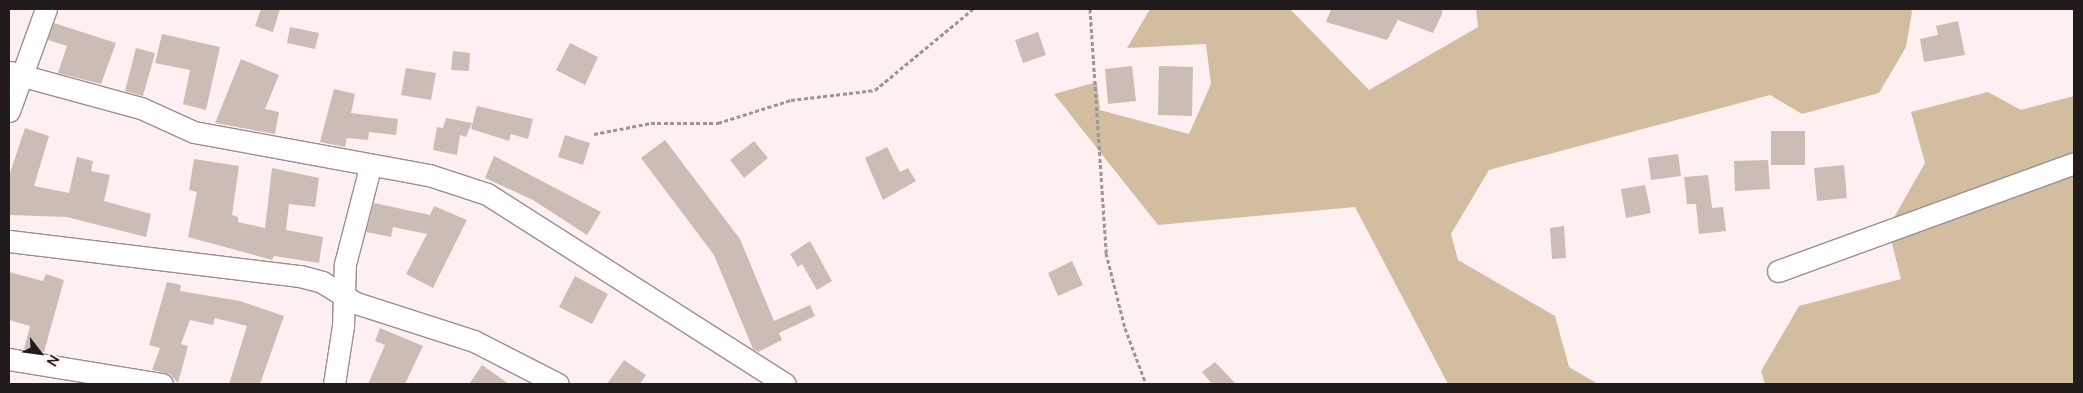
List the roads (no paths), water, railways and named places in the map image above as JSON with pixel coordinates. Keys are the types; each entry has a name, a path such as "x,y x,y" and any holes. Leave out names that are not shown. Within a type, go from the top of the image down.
{"street":[{"path":"9,111 15,75 46,9"},
{"path":"15,75 140,108 194,132 304,150 370,167 429,175 487,194 785,384"},
{"path":"1778,271 2074,163"},
{"path":"334,384 343,326 342,295 345,264 370,167"},
{"path":"9,241 300,276 322,282 342,295 474,341 558,384"},
{"path":"9,359 162,384"}]}
